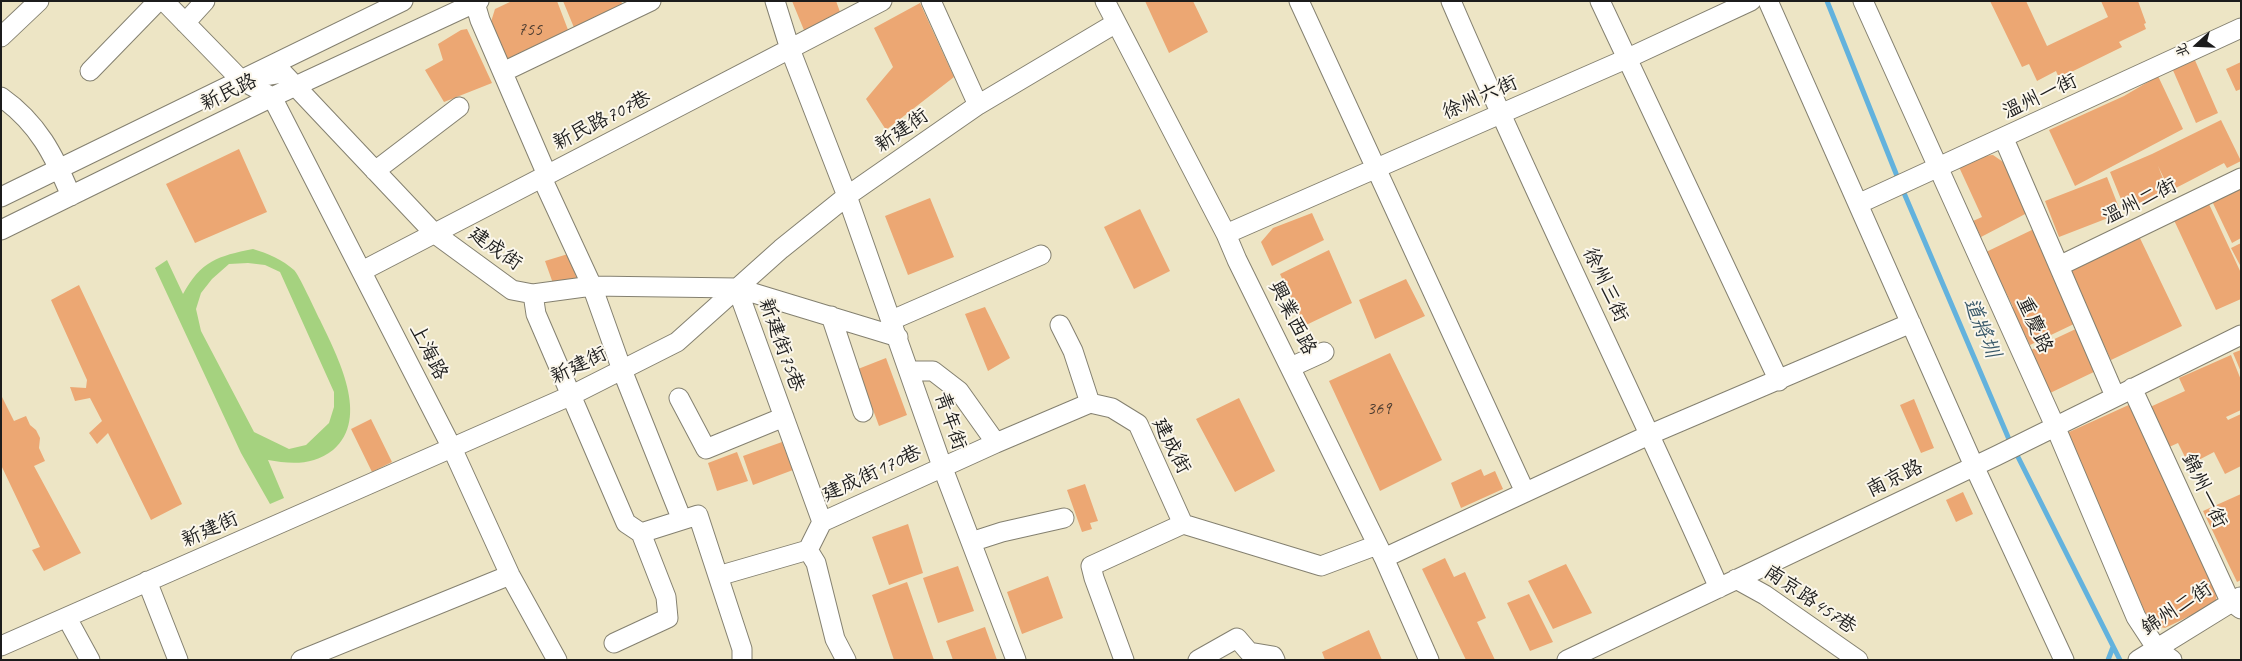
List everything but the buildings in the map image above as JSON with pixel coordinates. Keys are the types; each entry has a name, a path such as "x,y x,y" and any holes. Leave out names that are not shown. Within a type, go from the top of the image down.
{"street":[{"path":"1,37 39,1"},
{"path":"90,70 158,1"},
{"path":"164,1 241,80 272,97"},
{"path":"185,23 205,1"},
{"name":"新民路","path":"1,197 403,1"},
{"path":"502,72 651,1"},
{"path":"775,1 790,49 848,196"},
{"name":"新民路707巷","path":"362,271 882,1"},
{"path":"931,1 978,104"},
{"name":"興業西路","path":"1105,1 1226,234 1237,260 1381,552 1429,660"},
{"path":"1299,1 1525,492"},
{"name":"徐州三街","path":"1451,1 1500,114 1651,434 1719,588"},
{"path":"1600,1 1779,381"},
{"name":"徐州六街","path":"1226,234 1626,59 1750,1"},
{"path":"1768,1 1974,466 2064,660"},
{"name":"重慶路","path":"1863,1 1931,173 2136,616 2147,655 2172,660"},
{"path":"477,2 502,72 544,176 592,286 622,370 718,576 742,649 742,660"},
{"name":"新民路","path":"1,230 295,86 446,9 477,2"},
{"name":"新建街","path":"1,646 572,395 677,342 781,249 848,196 978,104 1116,23"},
{"name":"溫州一街","path":"1858,204 1931,173 2241,28"},
{"name":"建成街","path":"241,80 283,73 434,234 512,290 533,294 592,286 737,288 831,316 895,329"},
{"path":"1,97 13,106 42,136 70,196"},
{"name":"上海路","path":"272,97 452,448 510,575 557,660"},
{"path":"375,171 459,107"},
{"name":"錦州一街","path":"2004,139 2059,266 2123,392 2237,602"},
{"name":"溫州二街","path":"2059,266 2241,178"},
{"name":"青年街","path":"848,196 942,466 1016,660"},
{"path":"895,329 1041,255"},
{"name":"新建街75巷","path":"737,288 822,522"},
{"path":"533,294 536,314 626,523 641,533 666,597 668,618 614,642"},
{"path":"831,316 863,412"},
{"path":"1124,660 1091,566 1183,524 1321,566 1381,552 1525,492 1651,434 1779,381 1911,323"},
{"path":"909,371 933,371 960,391 996,443 1090,403 1073,351 1060,325"},
{"name":"南京路","path":"1579,657 1736,579 1996,456 2241,335"},
{"path":"1291,367 1324,352"},
{"name":"新建街75巷","path":"679,398 706,449 784,417"},
{"name":"建成街","path":"1090,403 1112,408 1138,424 1183,524"},
{"name":"建成街170巷","path":"822,522 996,443"},
{"path":"641,533 690,518"},
{"path":"971,542 1002,532 1064,518"},
{"path":"718,576 808,550 822,522"},
{"path":"808,550 816,563 835,638 846,660"},
{"path":"301,660 510,575"},
{"name":"南京路457巷","path":"1736,579 1765,595 1855,659"},
{"path":"147,581 178,660"},
{"name":"錦州二街","path":"2147,655 2237,602"},
{"path":"67,618 90,660"},
{"path":"1198,660 1238,638 1249,652 1273,656 1275,660"}],"green space":[{"path":"253,249 275,257 296,273 335,351 347,386 350,404 349,421 344,437 333,450 317,459 309,461 285,462 268,460 284,498 270,504 241,453 155,268 167,260 183,294 204,267 230,254","holes":["248,263 265,265 280,272 334,392 334,407 329,423 306,445 289,449 254,432 201,331 196,309 201,293 212,279 229,264"]}],"waterway":[{"name":"道將圳","path":"1827,1 1901,186 2011,444"},
{"name":"道將圳","path":"2015,451 2120,660"},
{"path":"2108,660 2113,647"}]}
